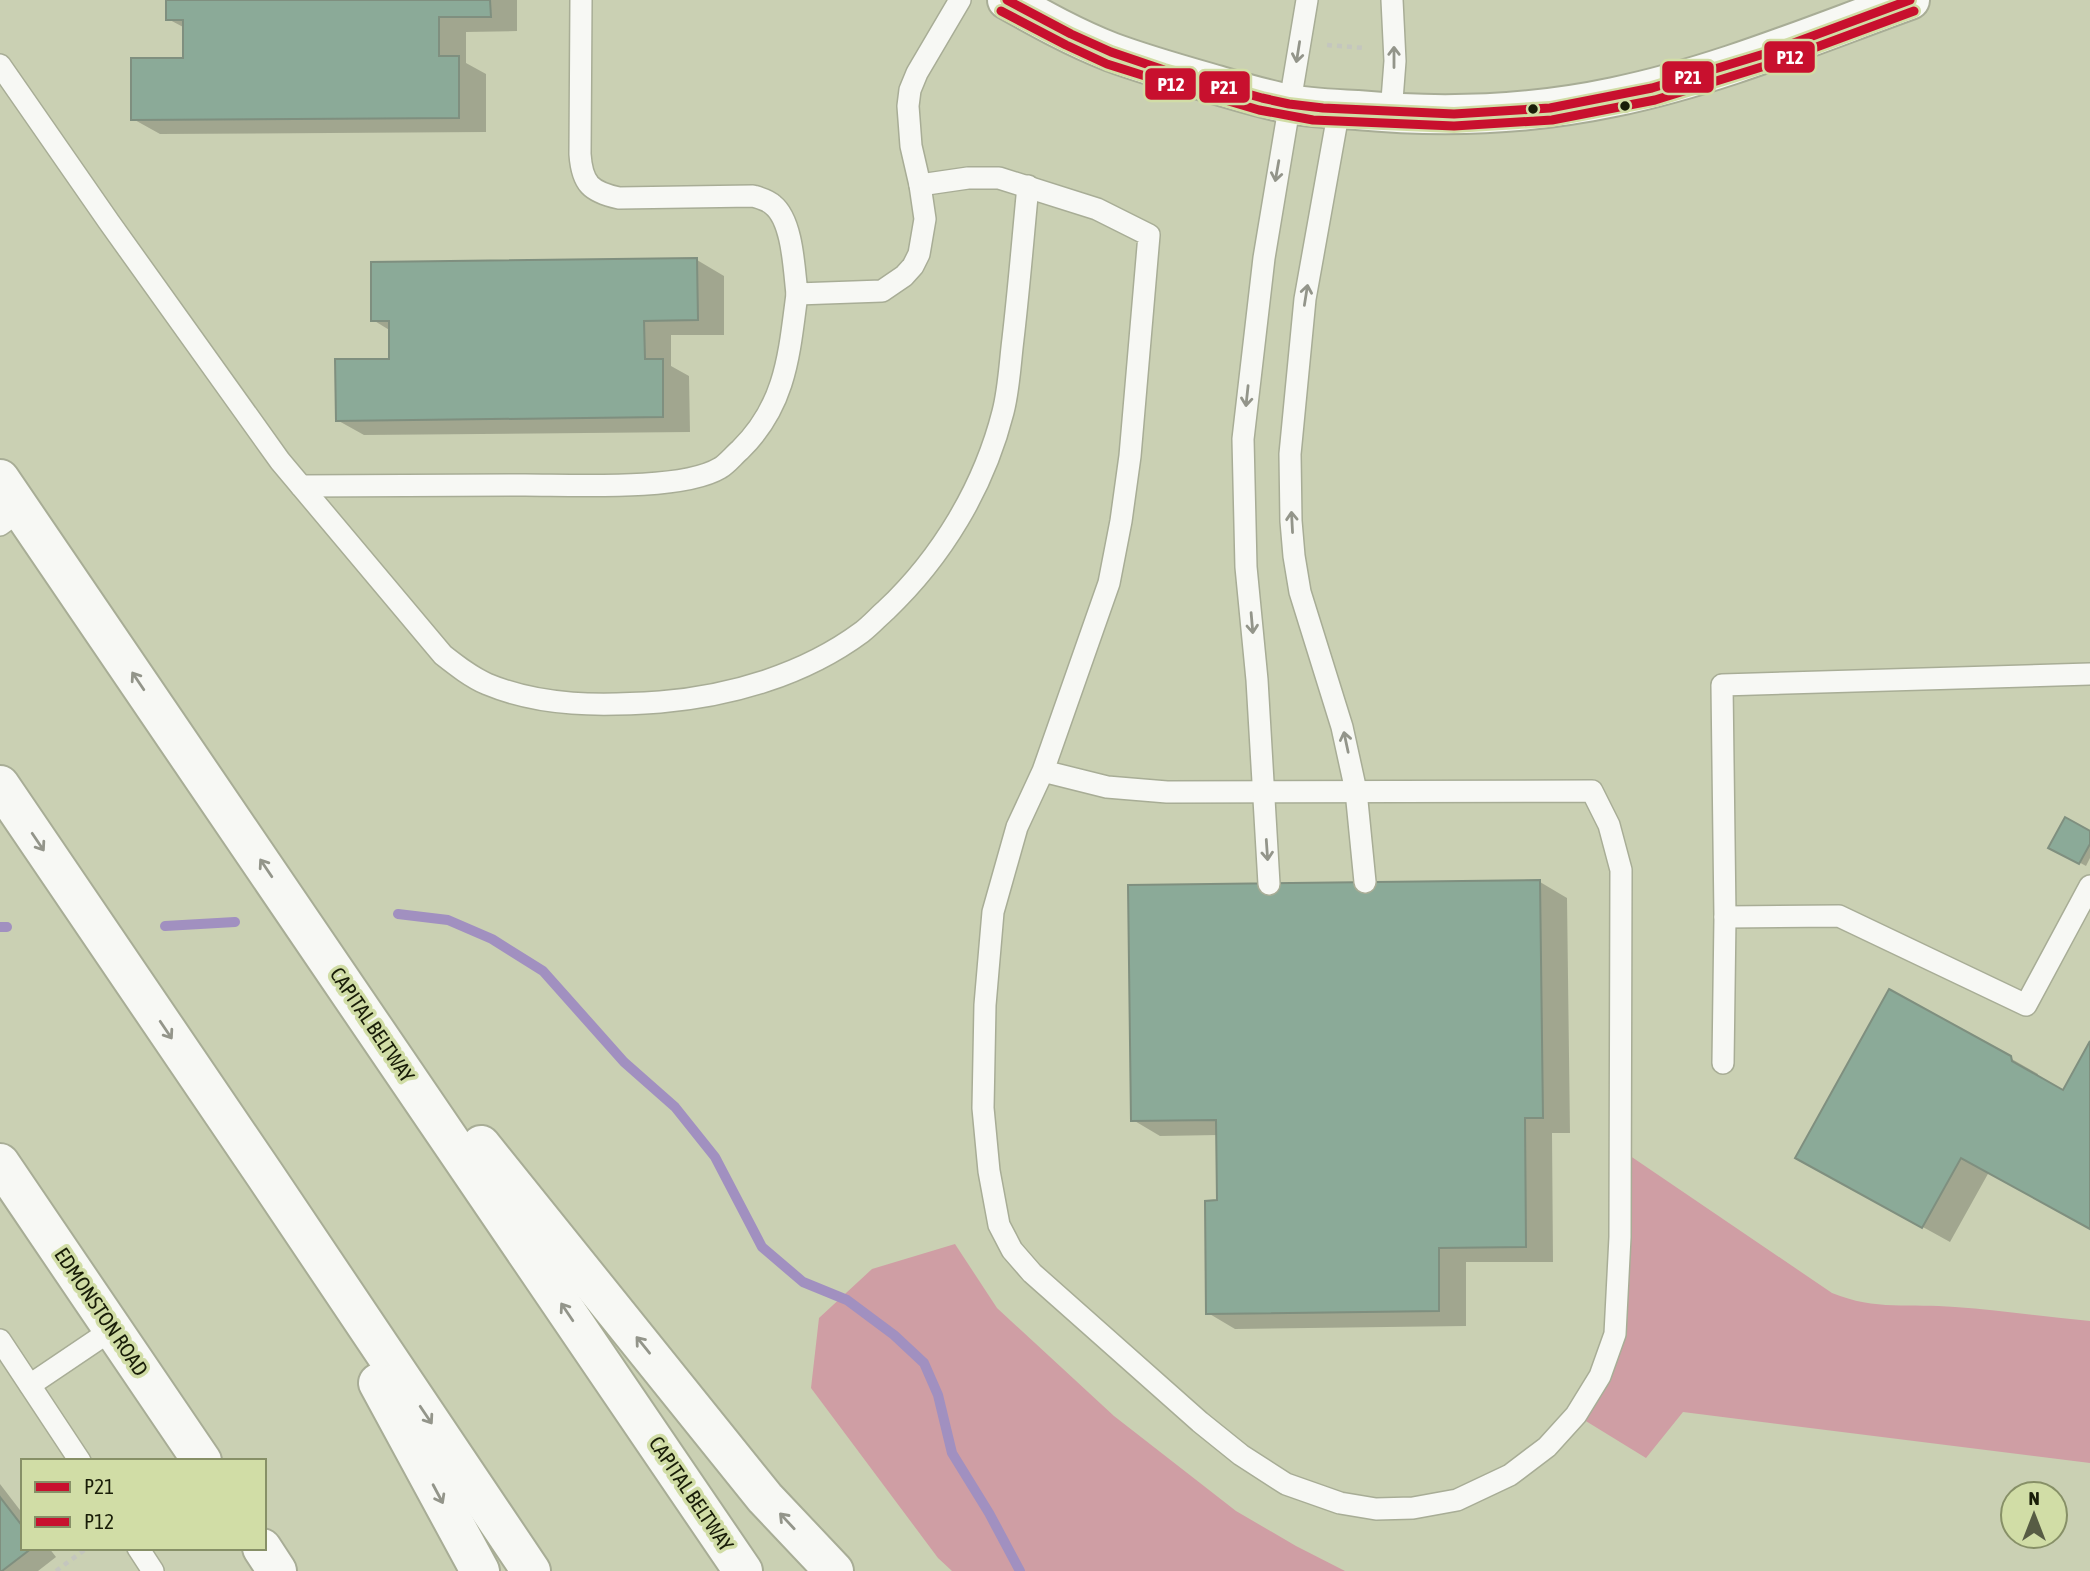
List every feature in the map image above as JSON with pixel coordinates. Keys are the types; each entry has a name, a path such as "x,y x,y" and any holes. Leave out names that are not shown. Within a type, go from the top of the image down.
{"main road":[{"path":"1007,0 1051,24 1111,51 1188,77 1290,104 1436,115 1505,113 1561,107 1615,97 1703,75 1910,0"},
{"name":"CAPITAL BELTWAY","path":"0,479 11,517 304,925 743,1571"},
{"path":"0,785 531,1571"},
{"path":"304,925 765,1498 834,1571"},
{"name":"EDMONSTON ROAD","path":"0,1163 201,1459"},
{"path":"265,1175 480,1571"},
{"path":"263,1550 278,1571"}],"lane":[{"path":"301,486 610,485 667,481 700,476 721,468 767,418 782,384 797,294 793,258 785,225 775,206 753,196 619,198 601,194 587,184 581,169 580,154 581,0"},
{"path":"797,294 882,291 904,276 913,266 919,254 925,219 911,146 908,106 910,90 917,73 960,0"},
{"path":"1269,884 1257,680 1247,567 1242,439 1264,258 1307,0"},
{"path":"1391,113 1395,61 1392,0"},
{"path":"0,65 280,461 443,655 466,672 489,684 536,698 579,704 613,705 695,699 775,677 806,664 863,631 927,568 975,488 992,451 1004,410 1028,186"},
{"path":"1339,109 1306,299 1290,454 1291,521 1300,592 1342,727 1356,791 1365,882"},
{"path":"920,185 968,178 999,178 1097,209 1149,234 1130,456 1121,521 1108,583 1043,771 1017,827 993,912 985,1005 983,1108 989,1171 999,1225 1012,1250 1031,1273 1184,1408 1241,1455 1286,1484 1340,1503 1376,1509 1413,1508 1457,1500 1510,1475 1547,1447 1576,1415 1600,1376 1615,1334 1620,1237 1621,870 1609,825 1592,791 1167,792 1107,787 1043,771"},
{"path":"1723,1063 1725,917 1722,685 2090,674"},
{"path":"1725,917 1839,916 2026,1005 2090,886"},
{"path":"30,1385 113,1329"},
{"path":"0,1340 79,1459"},
{"path":"139,1550 153,1571"}],"path":[{"path":"1324,45 1365,48"},
{"path":"56,1571 84,1550"}],"shaded area":[{"path":"1620,1149 1832,1293 1848,1299 1878,1304 1972,1308 2090,1321 2090,1463 1683,1412 1646,1458 1576,1415 1615,1334"},
{"path":"955,1244 997,1308 1114,1416 1236,1511 1345,1571 952,1571 938,1558 811,1388 819,1318 872,1269"}],"building":[{"path":"166,0 490,0 491,17 439,17 439,56 459,56 459,118 131,120 131,58 183,58 183,20 166,20"},
{"path":"697,258 698,320 644,321 645,359 663,359 663,417 336,421 335,359 389,359 389,321 371,321 371,262"},
{"path":"2065,817 2090,831 2090,844 2079,864 2048,848"},
{"path":"1540,880 1543,1118 1525,1118 1526,1247 1439,1248 1439,1311 1206,1314 1205,1201 1217,1200 1216,1120 1131,1121 1128,885"},
{"path":"1889,989 2011,1056 2012,1061 2063,1090 2090,1041 2090,1229 1961,1158 1922,1228 1795,1158"},
{"path":"0,1497 21,1524 21,1550 29,1550 0,1571"}],"waterway":[{"path":"398,914 448,920 492,939 543,971 624,1062 675,1107 715,1157 762,1247 803,1282 847,1300 894,1335 924,1363 938,1395 952,1453 1020,1571"},
{"path":"165,926 235,922"},
{"path":"0,927 7,927"}],"transit line":[{"name":"P21","path":"1007,0 1111,52 1262,98 1323,108 1454,114 1550,108 1652,88 1764,54 1910,0"},
{"name":"P12","path":"1001,11 1107,64 1259,110 1313,120 1454,126 1552,120 1655,100 1768,65 1914,11"}]}
